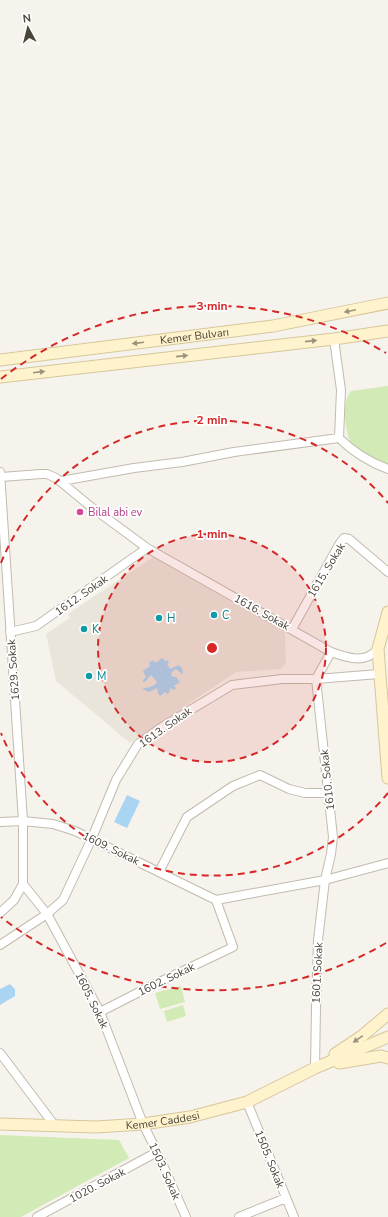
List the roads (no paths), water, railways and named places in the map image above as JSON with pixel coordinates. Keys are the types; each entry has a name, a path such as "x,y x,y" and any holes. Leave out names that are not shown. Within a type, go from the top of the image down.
{"main road":[{"name":"Kemer Bulvarı","path":"0,360 273,326 388,303"},
{"name":"Kemer Bulvarı","path":"0,377 385,332"},
{"path":"388,612 378,649 388,778"},
{"name":"Kemer Caddesi","path":"315,1068 362,1036 388,1014"},
{"name":"Kemer Caddesi","path":"0,1124 96,1127 143,1124 190,1117 247,1102 315,1068 388,1037"},
{"path":"315,1068 366,1058 382,1056 388,1058"}],"street":[{"path":"334,339 341,390 339,438 349,449 369,462 388,469"},
{"path":"0,474 41,474 52,476 61,481 134,468 182,462 234,452 339,438"},
{"name":"1629. Sokak","path":"0,474 4,602 10,632 23,821 23,884"},
{"name":"1616. Sokak","path":"61,481 90,506 147,548 331,652 346,657 364,659 376,652 378,649"},
{"name":"1615. Sokak","path":"292,629 344,538 349,539 388,572"},
{"name":"1612. Sokak","path":"10,632 36,626 147,548"},
{"path":"316,679 331,652"},
{"name":"1613. Sokak","path":"0,945 64,900 116,780 138,744 162,727 232,684 282,679 316,679 379,674"},
{"name":"1610. Sokak","path":"316,679 333,837 325,880"},
{"path":"159,872 187,817 233,786 260,775 289,790 305,793 328,793"},
{"name":"1609. Sokak","path":"0,822 23,821 53,824 75,831 216,900"},
{"path":"216,900 325,880 388,863"},
{"name":"1601. Sokak","path":"315,1068 318,940 325,880"},
{"path":"0,913 14,900 23,884"},
{"name":"1605. Sokak","path":"23,884 46,914 100,1012 143,1124"},
{"name":"1602. Sokak","path":"100,1012 233,947 216,900"},
{"path":"0,1053 55,1126"},
{"name":"1505. Sokak","path":"247,1102 294,1217"},
{"name":"1503. Sokak","path":"143,1124 186,1217"},
{"name":"1020. Sokak","path":"37,1217 157,1152"},
{"path":"239,1217 286,1198"}],"water":[{"path":"162,658 165,661 167,660 169,663 167,664 170,669 179,665 182,668 183,673 182,674 176,669 172,672 171,676 176,677 180,682 174,686 176,688 173,690 171,688 169,690 170,692 167,694 165,692 160,696 157,688 149,692 142,689 156,684 157,682 151,675 145,682 143,682 146,677 143,671 150,666 149,663 153,660 155,663"},
{"path":"127,795 140,801 127,828 114,822"},
{"path":"10,984 15,989 15,996 0,1005 0,989"}],"place":[{"name":"Bilal abi ev","path":"80,512"},
{"name":"C","path":"214,615"},
{"name":"H","path":"159,618"},
{"name":"K","path":"84,629"},
{"name":"M","path":"89,676"}]}
